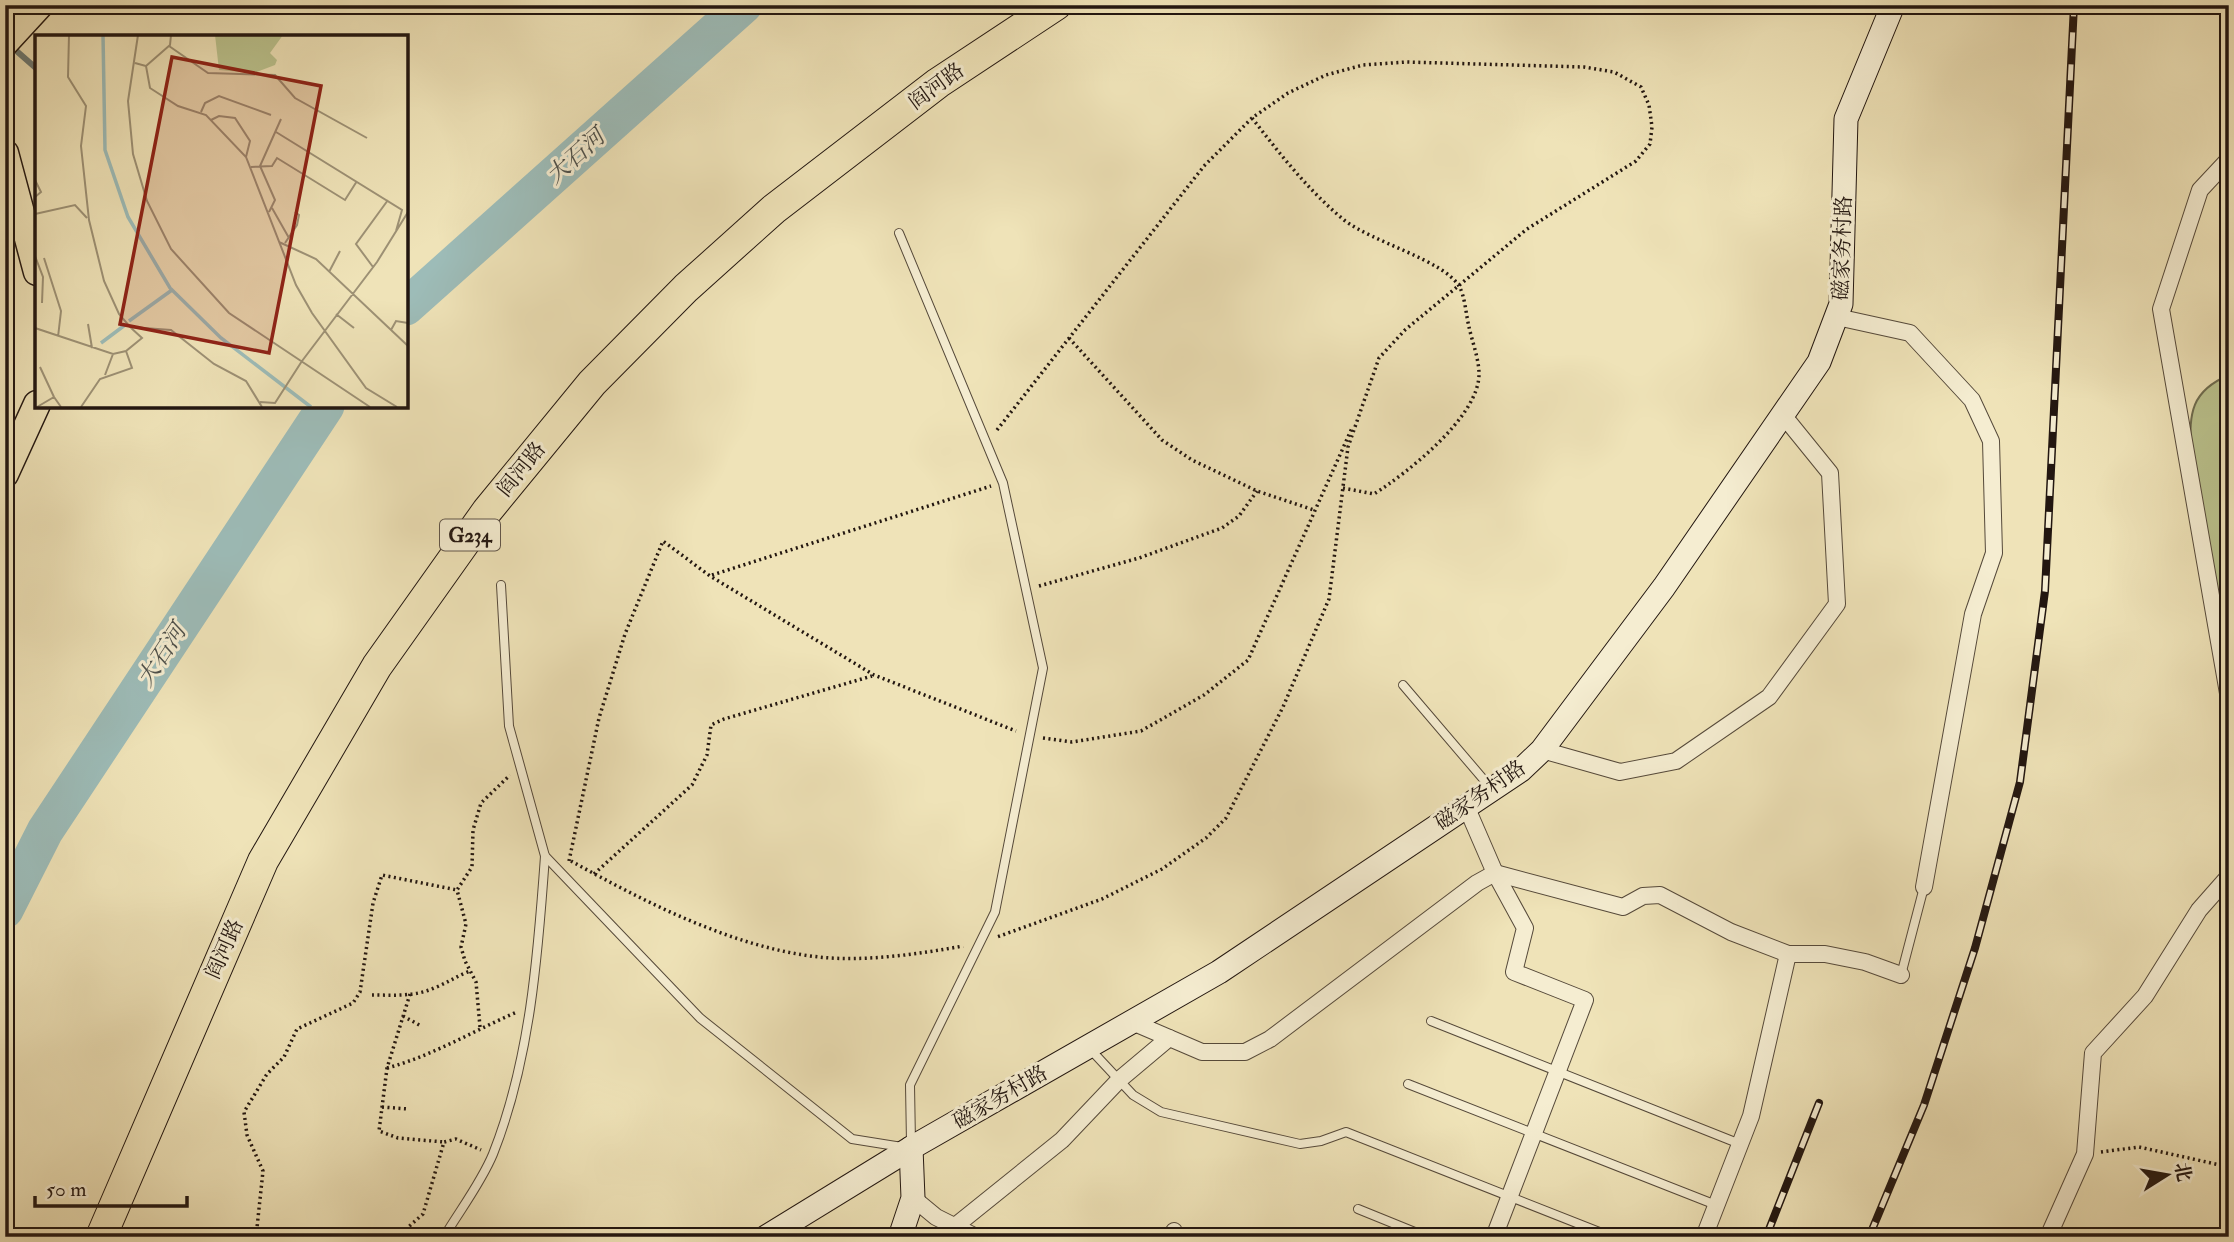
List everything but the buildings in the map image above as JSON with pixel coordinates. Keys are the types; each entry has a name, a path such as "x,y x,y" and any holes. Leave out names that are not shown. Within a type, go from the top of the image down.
{"highway":[{"name":"阎河路","path":"102,1237 263,861 377,666 487,511 592,383 686,288 774,209 938,83 1056,5"}],"main road":[{"path":"5,153 35,265"},
{"path":"5,474 35,408"}],"street":[{"name":"磁家务村路","path":"766,1237 911,1148 1219,972 1521,770 1542,750 1664,587 1819,362 1841,304 1846,119 1893,5"},
{"path":"2229,159 2200,190 2161,309 2229,699"},
{"path":"1837,317 1910,333 1972,400 1991,441 1994,553 1973,614 1924,887"},
{"path":"1542,750 1620,772 1676,761 1769,697 1829,614 1836,604 1830,473 1783,415"},
{"path":"1466,806 1495,873 1525,928 1514,972 1585,1000 1494,1237"},
{"path":"1132,1022 1202,1052 1245,1052 1270,1039 1477,883 1495,873 1623,907 1643,895 1660,895 1731,932 1788,954 1825,954 1865,962 1902,975"},
{"path":"2048,1237 2085,1154 2093,1053 2145,996 2199,910 2229,876"},
{"path":"1704,1237 1751,1116 1788,954"},
{"path":"954,1227 1062,1140 1119,1080 1169,1038"},
{"path":"900,1237 913,1198 911,1148"},
{"path":"913,1198 936,1217 976,1237"}],"lane":[{"path":"545,856 700,1018 852,1139 911,1148 909,1085 995,912 1043,668 1003,483 899,233"},
{"path":"444,1237 492,1155 516,1073 537,965 545,856 509,726 501,585"},
{"path":"1403,685 1492,789"},
{"path":"1902,975 1924,887"},
{"path":"1431,1021 1740,1144"},
{"path":"1088,1046 1133,1096 1161,1112 1300,1144 1321,1141 1346,1132 1612,1237"},
{"path":"1408,1084 1716,1205"},
{"path":"1358,1209 1427,1237"}],"path":[{"path":"569,861 599,718 625,634 663,541 710,576 874,676 1030,736 1072,742 1141,731 1205,695 1248,660 1356,420 1379,358 1405,330 1527,229 1636,161 1650,144 1652,127 1649,105 1641,87 1614,72 1584,67 1406,62 1374,64 1326,75 1287,93 1252,117 1204,166 987,443"},
{"path":"1252,117 1294,172 1346,221 1387,245 1430,263 1459,285 1479,374 1476,391 1459,418 1402,476 1374,494 1343,488"},
{"path":"1069,338 1162,440 1192,460 1256,491 1315,510"},
{"path":"545,856 569,861 650,904 758,944 820,957 914,954 980,943 1102,900 1162,869 1206,838 1226,818 1283,707 1329,599 1343,488 1356,420"},
{"path":"710,576 966,491 1003,483"},
{"path":"1026,590 1139,558 1222,528 1239,516 1256,491"},
{"path":"594,874 692,785 707,755 711,725 874,676"},
{"path":"481,1027 476,982 461,947 466,924 457,890 472,867 473,830 481,803 521,764"},
{"path":"256,1237 263,1171 247,1135 244,1112 252,1095 284,1057 297,1030 353,1003 360,992 373,903 382,875 457,890"},
{"path":"372,995 410,995 435,988 450,978 470,971"},
{"path":"410,995 387,1068 379,1131 398,1138 444,1142 456,1139 492,1155"},
{"path":"387,1068 421,1059 481,1027 528,1008"},
{"path":"403,1016 421,1026"},
{"path":"382,1107 408,1109"},
{"path":"397,1237 423,1214 444,1142"},
{"path":"2085,1154 2139,1147 2229,1167"}],"green space":[{"path":"2229,375 2229,652 2190,437 2192,414 2200,396 2216,381"}],"waterway":[{"name":"大石河","path":"408,305 744,5"},
{"path":"12,47 35,67"},
{"name":"大石河","path":"5,910 45,831 325,408"}],"railway":[{"path":"1869,1237 1924,1105 1975,948 2020,782 2045,591 2074,5"},
{"path":"1766,1237 1819,1103"}]}
